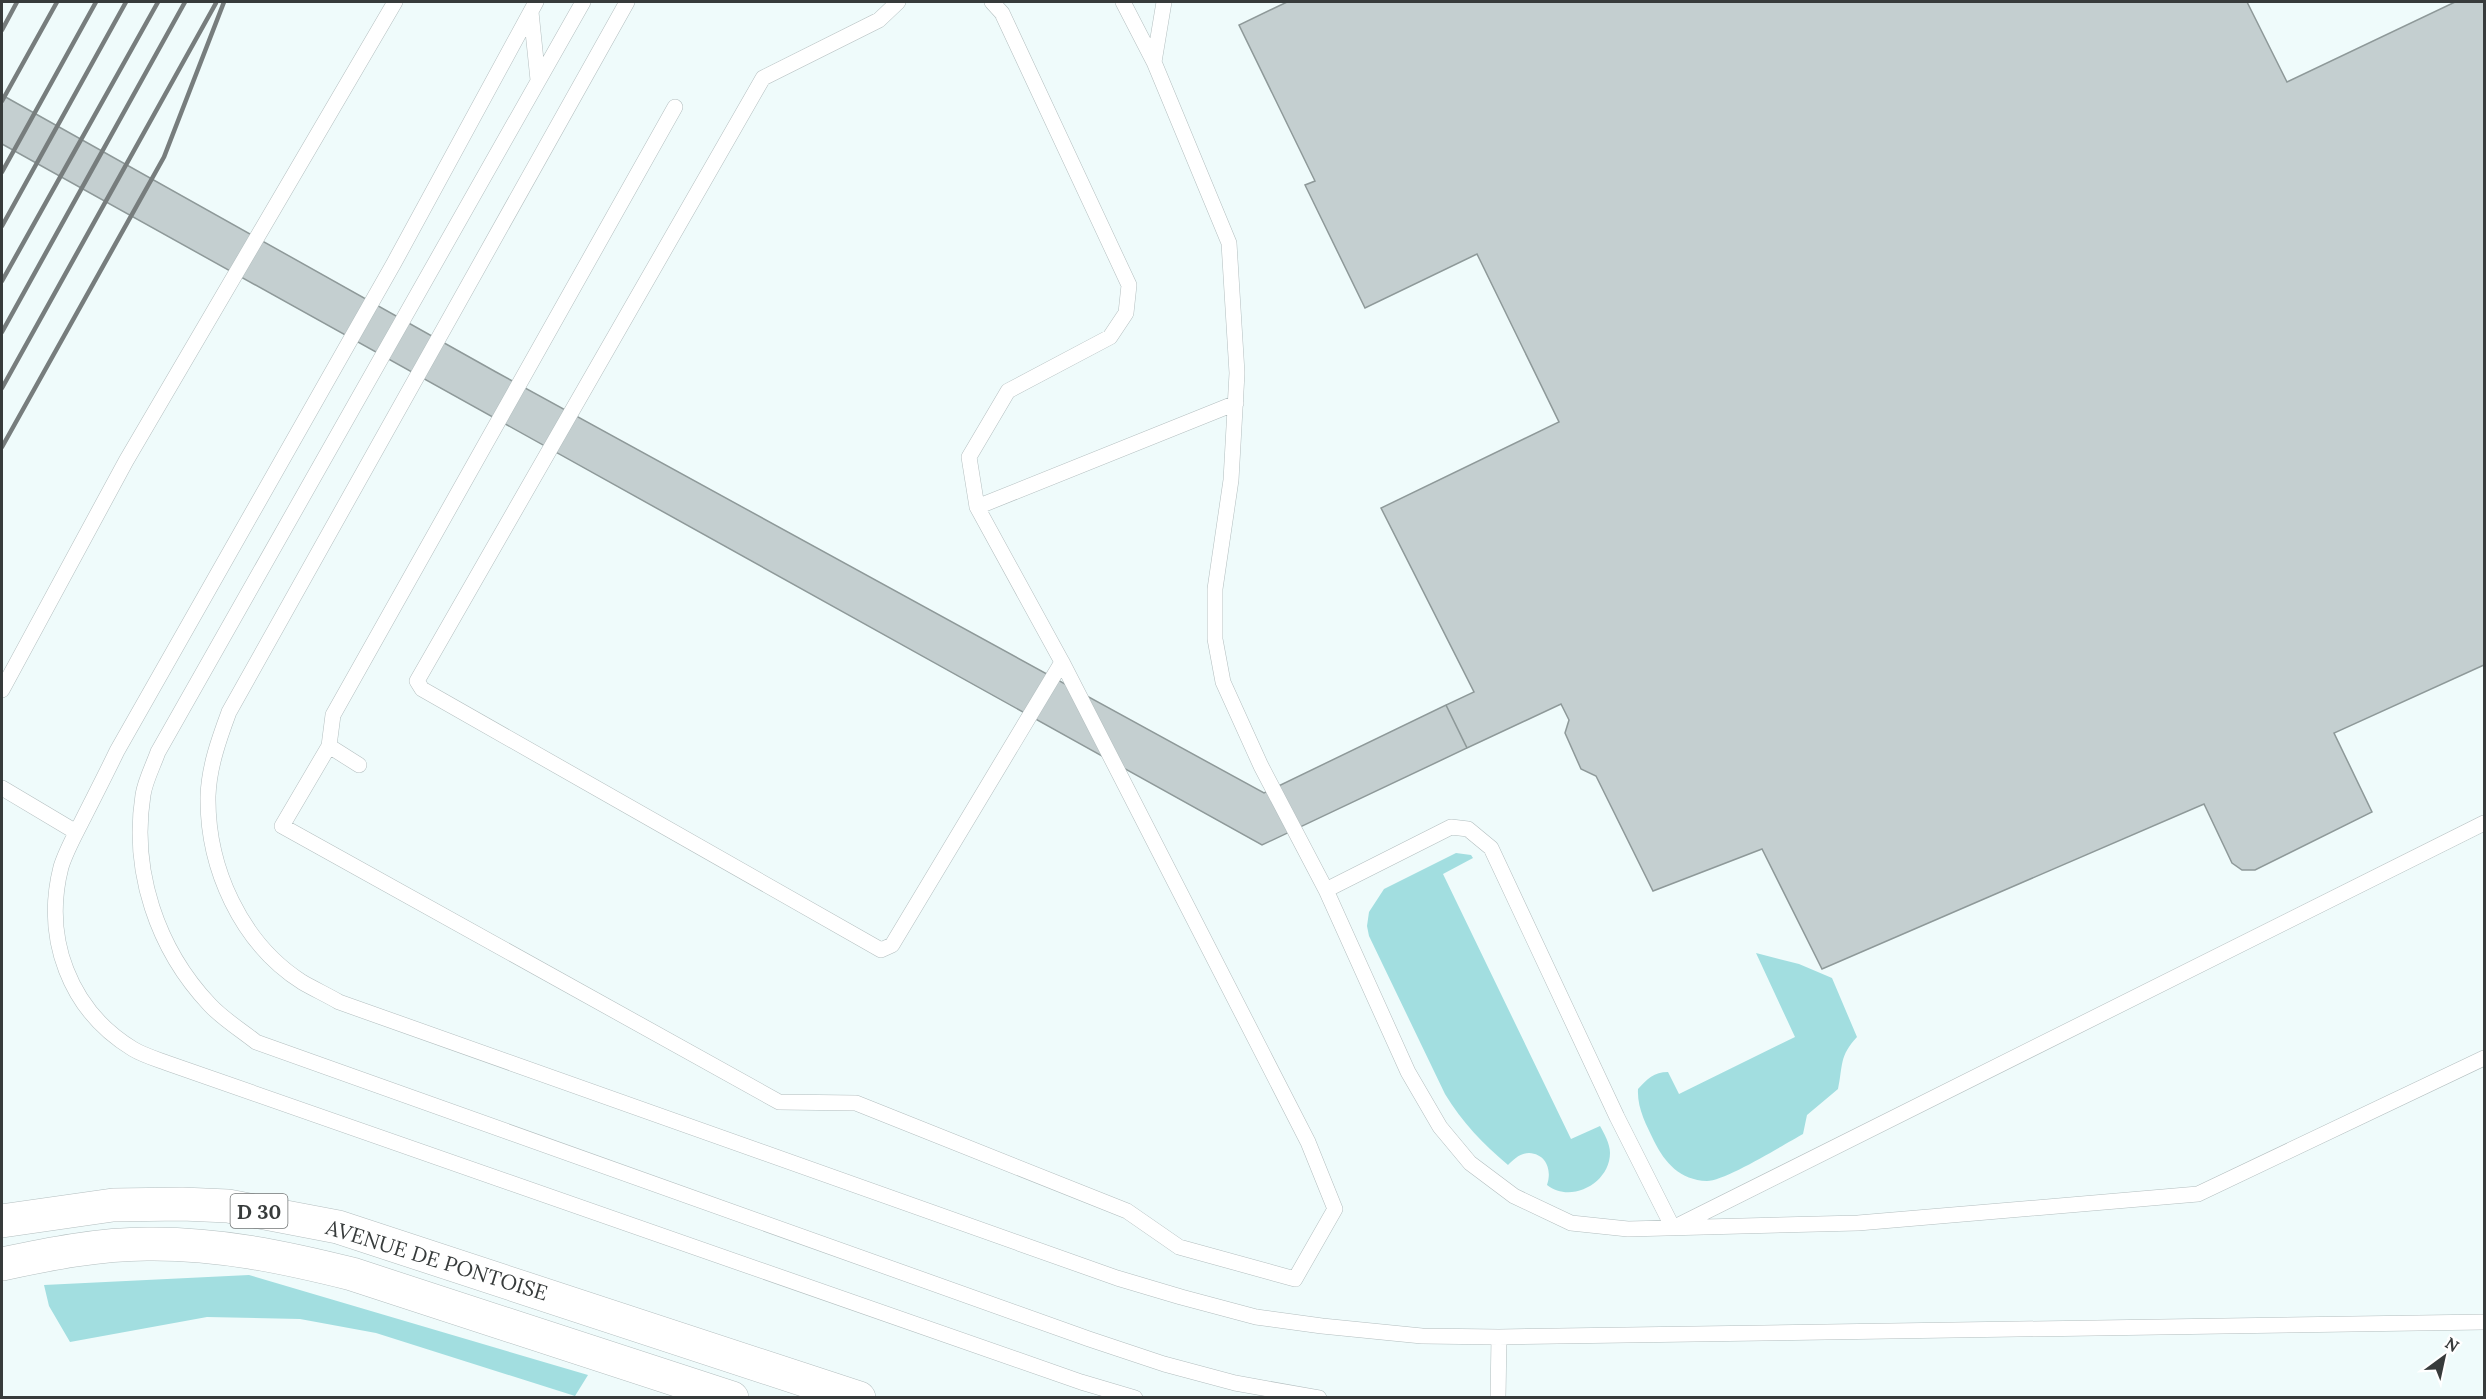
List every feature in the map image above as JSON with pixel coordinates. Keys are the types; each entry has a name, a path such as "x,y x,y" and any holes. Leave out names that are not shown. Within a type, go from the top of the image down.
{"main road":[{"name":"AVENUE DE PONTOISE","path":"2,1221 113,1205 182,1204 228,1206 338,1227 859,1398"},
{"name":"AVENUE DE PONTOISE","path":"2,1264 43,1255 146,1244 219,1247 294,1259 352,1274 732,1398"}],"lane":[{"path":"2,690 126,461 395,2"},
{"path":"583,2 158,752 143,793 140,840 146,888 158,928 180,969 211,1006 256,1042 1089,1340 1164,1364 1235,1383 1319,1398"},
{"path":"627,2 229,712 215,752 208,795 211,838 222,880 241,919 268,953 301,981 339,1002 1117,1278 1256,1317 1411,1335 1499,1337 2484,1322"},
{"path":"898,2 879,20 763,78 417,681 422,688 881,950 892,945 1062,662"},
{"path":"675,107 333,715 329,746 282,826 779,1102 856,1103 1126,1211 1179,1247 1295,1279 1335,1209 1308,1142 1062,662 977,507 969,457 1008,391 1110,337 1126,313 1129,285 1002,12 992,2"},
{"path":"1122,2 1154,62 1228,243 1237,373 1231,480 1215,590 1215,639 1223,682 1261,766 1326,890 1408,1072 1440,1127 1470,1163 1514,1196 1571,1223 1628,1229 1858,1223 2198,1194 2484,1058"},
{"path":"1154,62 1164,2"},
{"path":"534,6 538,80"},
{"path":"534,6 394,263 117,751 76,832 62,865 55,900 56,935 65,970 82,1001 105,1029 134,1050 1070,1378 1135,1398"},
{"path":"977,507 1236,403"},
{"path":"329,746 359,765"},
{"path":"2,788 76,832"},
{"path":"1673,1228 2484,823"},
{"path":"1326,890 1451,827 1468,829 1491,848 1617,1117 1673,1228"},
{"path":"1498,1398 1499,1337"}],"shaded area":[{"path":"1456,853 1471,855 1473,858 1443,874 1571,1139 1600,1126 1609,1146 1608,1164 1604,1173 1588,1187 1567,1192 1547,1185 1549,1174 1547,1164 1535,1154 1523,1154 1508,1165 1458,1114 1445,1094 1369,936 1367,926 1369,912 1384,889"},
{"path":"1756,953 1799,964 1832,978 1857,1037 1844,1056 1838,1089 1807,1115 1803,1134 1727,1175 1707,1181 1697,1180 1681,1174 1663,1156 1643,1116 1638,1089 1651,1077 1668,1072 1679,1094 1795,1037"},
{"path":"249,1275 588,1375 575,1396 376,1333 300,1319 207,1317 70,1342 49,1306 44,1285"}],"building":[{"path":"1287,2 2247,2 2287,82 2455,2 2484,2 2484,665 2334,733 2372,812 2255,870 2242,870 2232,863 2204,804 1822,969 1762,849 1653,891 1596,776 1581,769 1565,733 1569,720 1561,704 1467,748 1446,705 1474,692 1381,508 1559,422 1477,254 1365,308 1305,185 1315,181 1239,25"},
{"path":"2,95 496,372 1264,793 1446,705 1467,748 1262,845 2,144"}],"railway":[{"path":"2,30 17,2"},
{"path":"2,101 57,2"},
{"path":"2,172 96,2"},
{"path":"2,226 126,2"},
{"path":"2,281 158,2"},
{"path":"2,332 185,2"},
{"path":"2,447 164,157 224,2"},
{"path":"2,388 216,3"}]}
